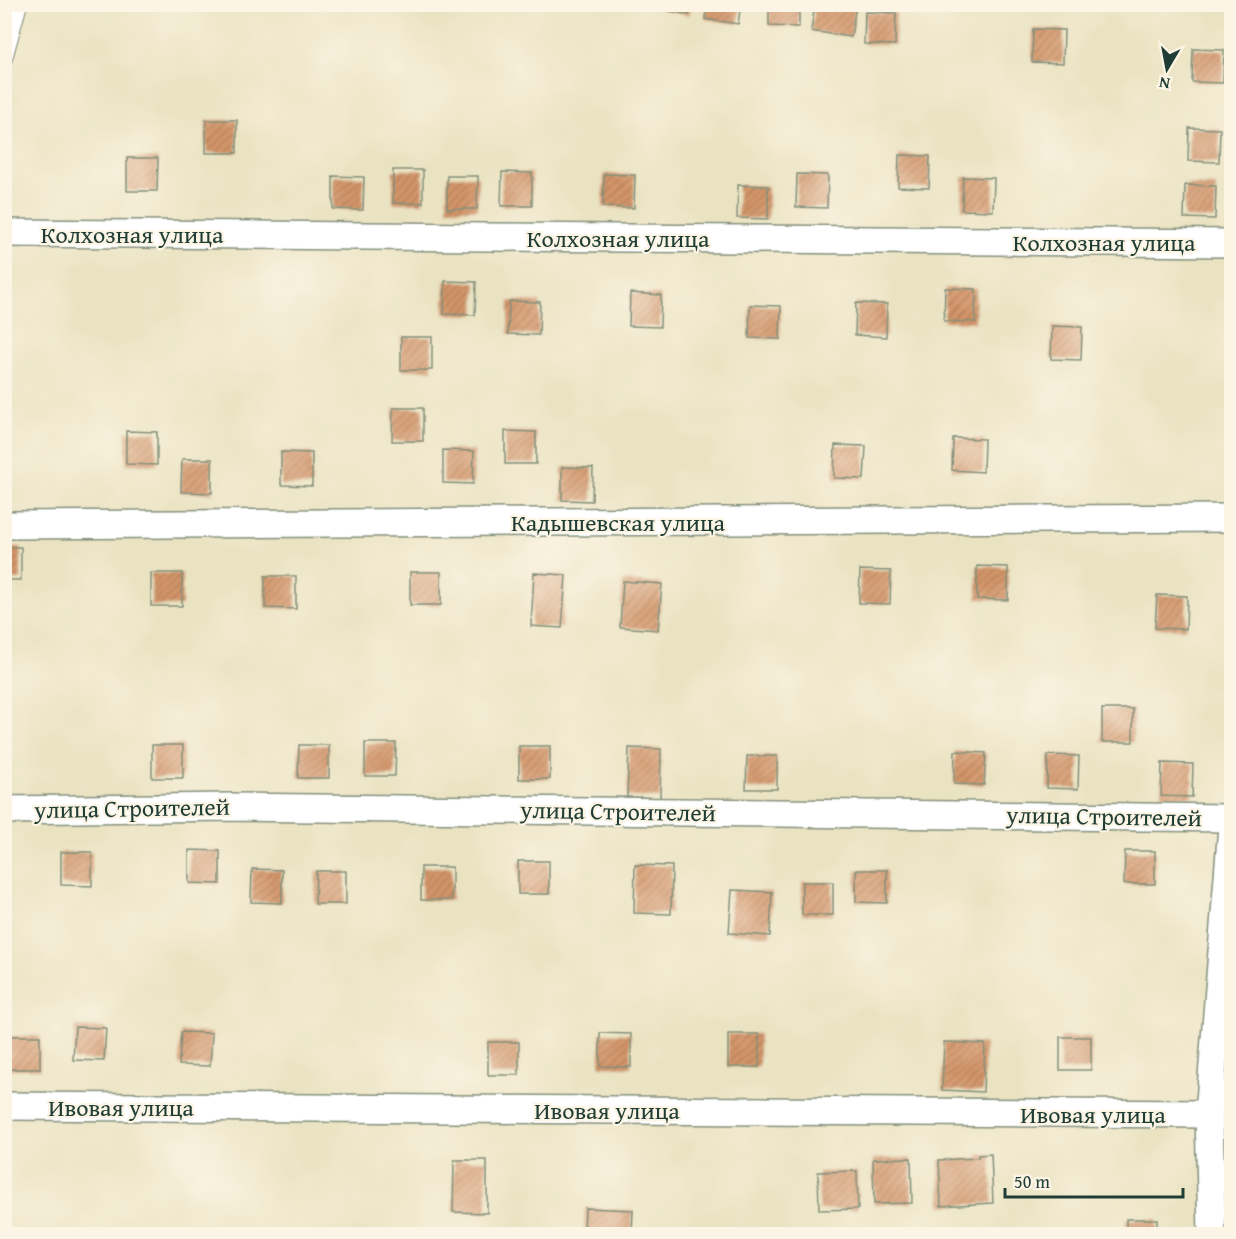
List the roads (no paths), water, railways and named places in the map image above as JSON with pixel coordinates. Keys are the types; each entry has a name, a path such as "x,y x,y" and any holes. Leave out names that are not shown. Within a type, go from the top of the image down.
{"street":[{"name":"Колхозная улица","path":"4,233 1232,243"},
{"name":"Кадышевская улица","path":"4,525 1232,518"},
{"name":"улица Строителей","path":"4,810 231,807 1232,818"},
{"path":"1212,1234 1209,1114 1232,826"},
{"name":"Ивовая улица","path":"4,1106 1209,1114"}],"lane":[{"path":"4,62 20,4"}]}
